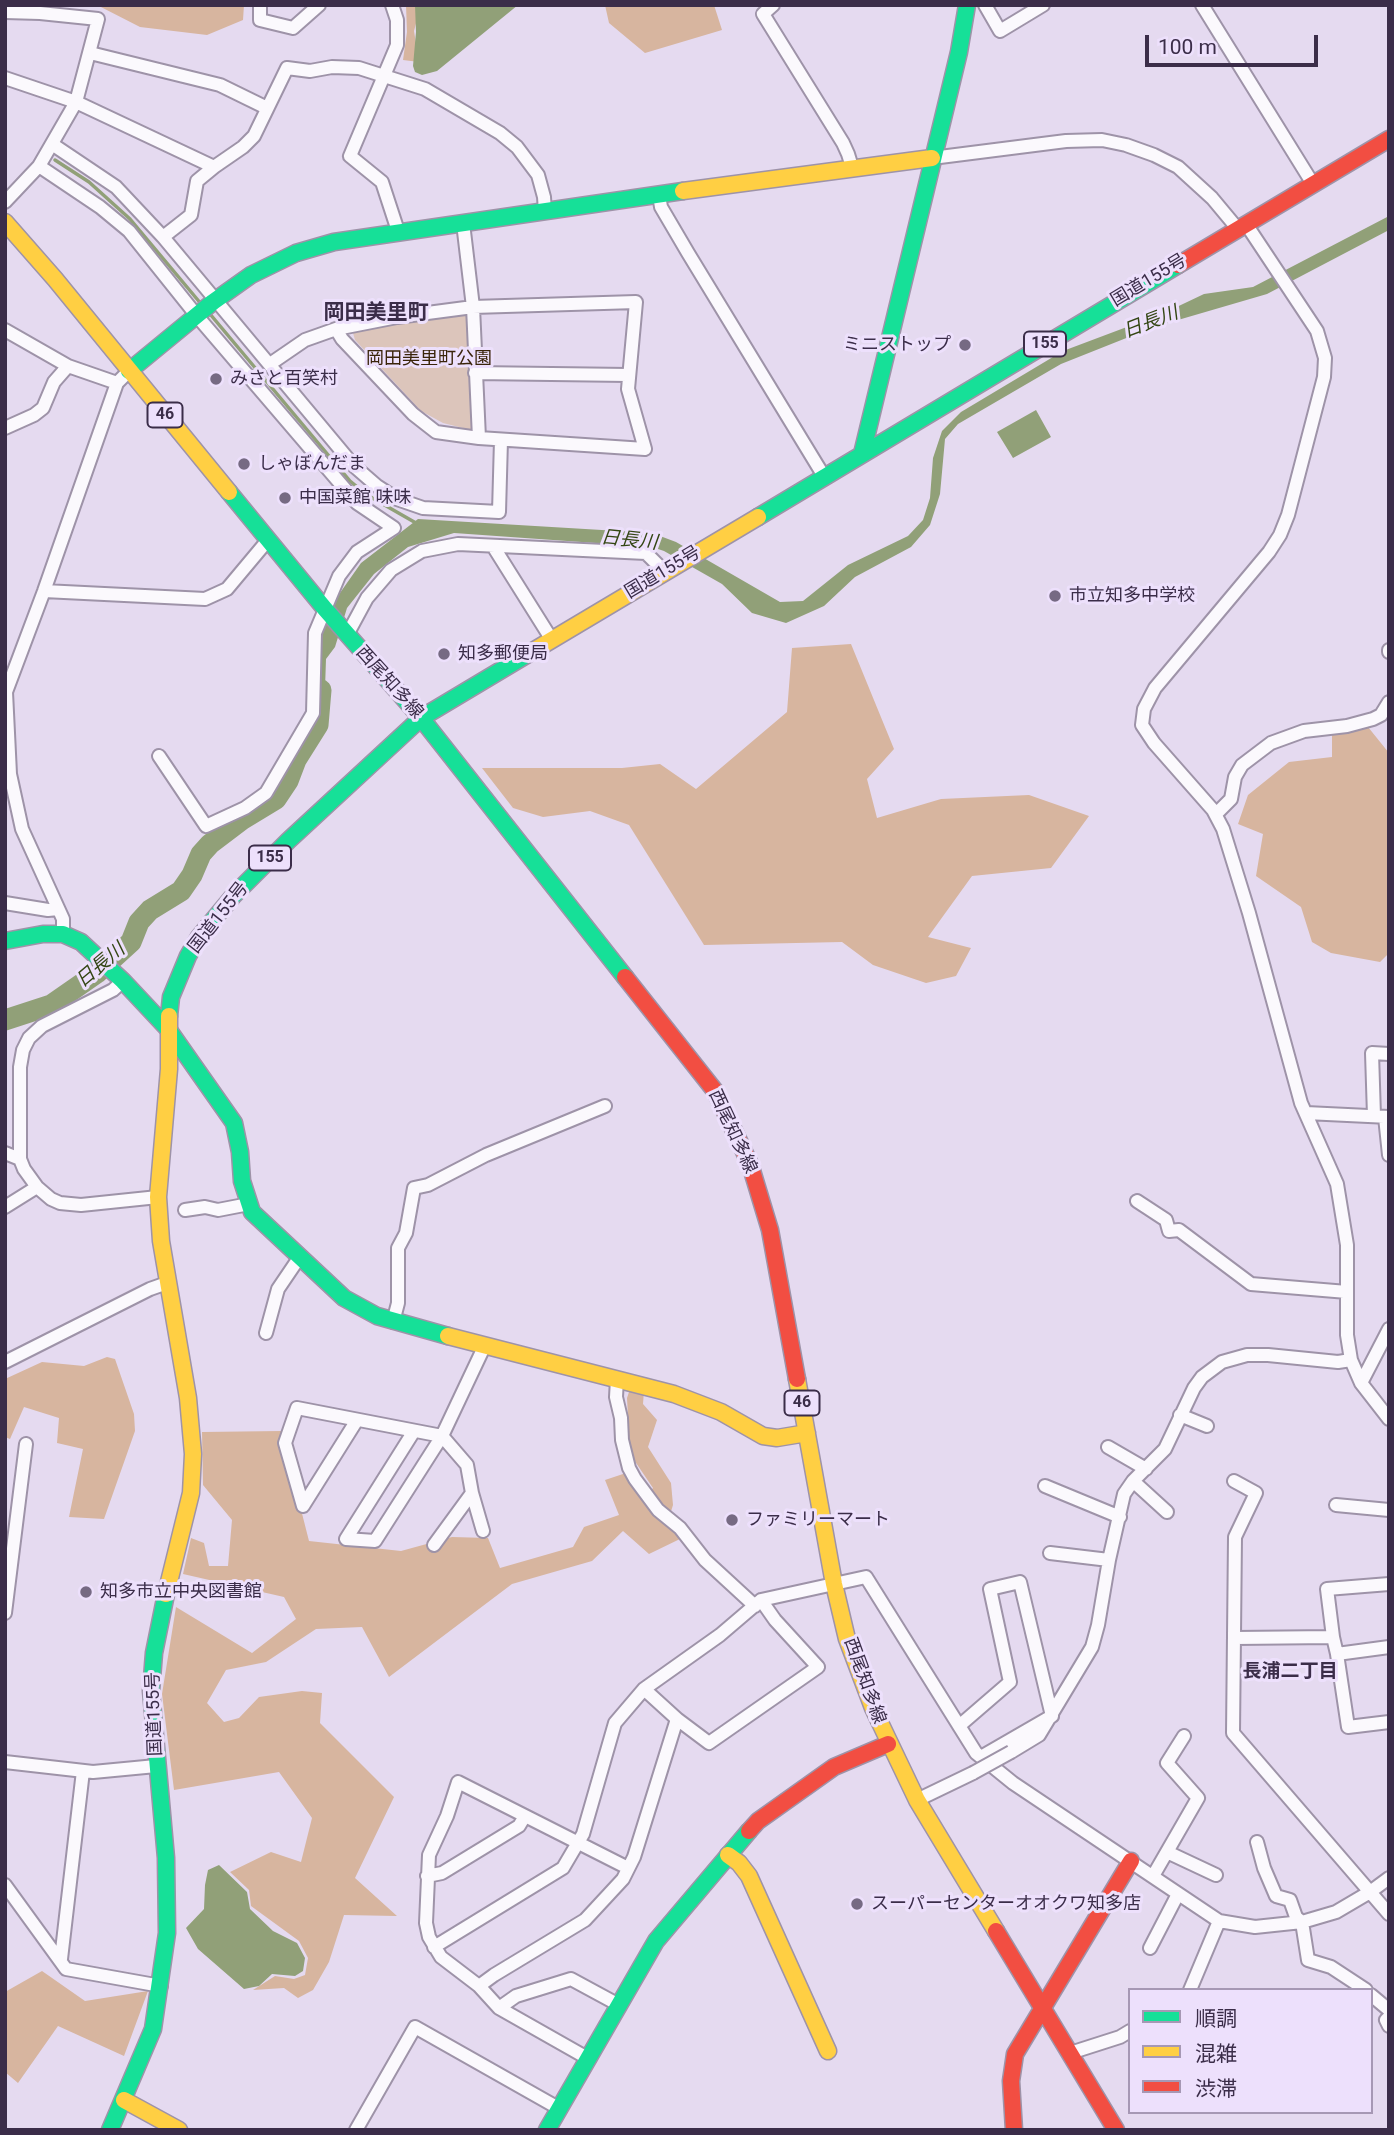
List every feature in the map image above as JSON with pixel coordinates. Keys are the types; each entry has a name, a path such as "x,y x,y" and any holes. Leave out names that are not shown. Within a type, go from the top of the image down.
{"main road":[{"path":"862,454 959,52 967,5"},
{"name":"国道155号","path":"110,2130 153,2028 167,1933 166,1858 151,1691 161,1616 191,1493 193,1454 188,1398 161,1241 158,1197 169,1069 168,1029 171,997 188,956 214,918 289,840 421,718 1389,139"},
{"path":"129,371 251,275 296,253 334,242 852,167 932,158"},
{"name":"西尾知多線","path":"5,222 55,279 325,609 421,718 715,1091 749,1161 770,1230 834,1584 847,1639 888,1744 917,1800 1116,2130"},
{"path":"5,941 43,934 64,934 81,942 112,970 168,1029 234,1123 242,1181 252,1212 344,1298 393,1322 617,1379 699,1403 763,1436 777,1438 807,1433"},
{"path":"547,2130 663,1932 758,1821 834,1767 888,1744"},
{"path":"729,1855 749,1876 828,2051"},
{"path":"1014,2130 1011,2081 1015,2054 1131,1861"},
{"path":"124,2100 179,2130"}],"street":[{"path":"260,5 260,20 293,28 319,5"},
{"path":"392,5 397,20 397,45 350,156 382,182 398,231"},
{"path":"773,5 763,13 842,143 852,167"},
{"path":"985,5 1000,31 1043,5"},
{"path":"1202,5 1252,90 1313,184"},
{"path":"5,12 98,19 76,102 40,164 5,202"},
{"path":"90,53 220,85 267,108"},
{"path":"163,237 191,215 197,181 254,136 288,68 310,71 332,67 359,68 425,89 465,110 517,147 538,175 545,211"},
{"path":"5,78 76,102 214,167"},
{"path":"932,158 1066,141 1102,140 1154,155 1178,167 1242,226 1276,267 1317,331 1325,358 1319,402 1280,535 1269,552 1155,688 1147,699 1142,716 1145,732 1216,814 1250,913 1295,1081 1337,1184 1347,1245 1347,1335 1352,1360 1361,1383 1389,1419"},
{"path":"51,146 116,187 163,237 207,308 357,503 394,528 357,552 339,576 315,633 313,713 285,765 266,793 245,808 206,826 159,756"},
{"path":"40,164 129,231 207,308 271,364 354,466 397,499 423,508 499,512 501,440"},
{"path":"659,195 662,207 688,253 825,478"},
{"path":"463,223 473,307 479,438"},
{"path":"271,364 305,340 336,330 397,317 473,307 636,302 628,375 630,399 645,449 501,440 436,432 413,414 336,330"},
{"path":"5,330 24,338 68,366 117,383"},
{"path":"5,428 43,408 54,382 68,366"},
{"path":"64,934 63,919 22,829 10,774 5,692 44,591 117,383 129,371"},
{"path":"475,373 628,375"},
{"path":"44,591 205,600 227,589 268,540"},
{"path":"347,635 367,598 391,570 422,551 458,544 646,553 665,572"},
{"path":"493,546 552,640"},
{"path":"1216,814 1231,799 1235,777 1242,765 1271,743 1304,731 1347,726 1373,719 1381,715 1389,702"},
{"path":"5,903 48,910 58,909"},
{"path":"112,970 113,990 42,1026 29,1038 23,1050 20,1067 20,1159 37,1187 51,1199 70,1205 158,1197"},
{"path":"1389,1054 1372,1053 1389,1155"},
{"path":"393,1322 398,1303 398,1248 406,1233 414,1188 428,1185 486,1155 605,1106"},
{"path":"1306,1113 1383,1116"},
{"path":"5,1153 20,1159"},
{"path":"5,1207 37,1187"},
{"path":"1137,1201 1166,1220 1169,1231 1179,1230 1251,1284 1347,1292"},
{"path":"185,1210 205,1207 218,1210 249,1204"},
{"path":"266,1333 278,1289 299,1258"},
{"path":"5,1362 167,1283"},
{"path":"1361,1383 1389,1329"},
{"path":"414,1431 346,1539 375,1541 442,1436 485,1345"},
{"path":"917,1800 973,1773 1039,1735 1052,1716 1092,1647 1124,1494 1133,1481 1165,1449 1180,1415 1202,1377 1222,1362 1235,1357 1268,1354 1338,1362 1352,1360"},
{"path":"617,1379 616,1397 622,1440 629,1468 635,1479 658,1510 680,1528 705,1560 758,1603 818,1667 709,1743 644,1689"},
{"path":"357,1420 303,1506 285,1443 297,1408 442,1436 467,1465 483,1531"},
{"path":"1180,1415 1207,1426"},
{"path":"5,1613 26,1444"},
{"path":"1108,1447 1146,1469"},
{"path":"1133,1481 1167,1512"},
{"path":"1234,1481 1256,1493 1235,1537 1233,1733 1389,1914"},
{"path":"1045,1486 1120,1517"},
{"path":"434,1545 472,1493"},
{"path":"1336,1505 1389,1510"},
{"path":"1050,1553 1109,1560"},
{"path":"434,1947 563,1868 578,1844 615,1723 644,1689 720,1635 758,1603 866,1577 981,1757 1013,1783 1219,1921 1255,1927 1302,1922 1336,1912 1389,1878"},
{"path":"959,1726 1010,1682 990,1590 1020,1582 1052,1716"},
{"path":"1389,1584 1327,1589 1348,1727 1389,1722"},
{"path":"1235,1638 1333,1637"},
{"path":"1337,1654 1389,1647"},
{"path":"981,1757 1052,1716"},
{"path":"479,1986 585,1920 623,1878 634,1857 677,1718"},
{"path":"1153,1876 1198,1798 1167,1763 1184,1736"},
{"path":"5,1762 83,1770 156,1766"},
{"path":"61,1959 83,1770"},
{"path":"589,2059 499,2008 479,1986 441,1957 434,1947 426,1923 429,1855 447,1816 458,1782 628,1868"},
{"path":"426,1876 442,1874 519,1826 525,1816"},
{"path":"1257,1842 1276,1896 1290,1900 1296,1917 1302,1922 1308,1960 1343,1973 1363,1988"},
{"path":"1167,1852 1216,1875"},
{"path":"5,1885 66,1969 161,1986"},
{"path":"1150,1948 1178,1894"},
{"path":"1191,1988 1219,1921"},
{"path":"499,2008 516,1996 572,1979 619,2005"},
{"path":"1373,1996 1389,2010"},
{"path":"1389,2017 1386,2020 1389,2026"},
{"path":"356,2130 415,2027 560,2109"},
{"path":"1070,2053 1128,2032"}],"green space":[{"name":"岡田美里町公園","path":"469,313 475,431 443,423 421,411 355,340 353,333 361,327"}],"shaded area":[{"path":"97,5 244,5 243,20 207,35 140,27"},
{"path":"406,5 417,5 419,12 414,31 419,62 403,60 407,32"},
{"path":"605,5 714,5 722,30 645,53 609,23"},
{"path":"851,644 894,749 867,779 877,818 941,799 1029,795 1089,816 1051,868 972,876 928,937 971,948 956,976 926,983 873,965 842,942 704,945 629,825 590,811 543,817 513,808 482,768 622,768 660,764 696,789 787,712 792,648"},
{"path":"1368,727 1389,753 1389,953 1380,962 1331,953 1312,942 1301,907 1256,876 1263,834 1238,824 1248,795 1289,762 1332,757 1332,734"},
{"path":"107,1357 115,1359 134,1414 135,1431 104,1519 69,1517 83,1449 57,1443 59,1418 24,1407 10,1439 5,1437 5,1379 42,1362 84,1366"},
{"path":"630,1389 644,1391 643,1404 657,1420 648,1447 671,1483 673,1505 668,1521 682,1538 649,1554 623,1531 592,1561 512,1584 389,1677 362,1627 316,1629 266,1662 226,1670 207,1703 224,1722 239,1718 259,1697 302,1691 322,1693 320,1723 394,1797 355,1878 397,1916 344,1915 329,1962 313,1990 298,1998 284,1988 253,1990 275,1976 294,1979 305,1975 308,1958 299,1941 251,1906 249,1890 230,1872 271,1852 301,1862 312,1818 279,1772 174,1790 162,1694 176,1607 252,1653 296,1619 284,1597 183,1574 191,1538 204,1543 209,1566 228,1566 232,1520 203,1485 202,1432 281,1431 309,1541 401,1551 452,1537 488,1538 500,1568 573,1547 584,1527 619,1515 605,1480 626,1473 646,1496 653,1488 630,1454 627,1398"},
{"path":"42,1971 85,2001 148,1991 124,2056 58,2026 18,2083 5,2072 5,1992"}],"water":[{"path":"415,5 518,5 437,71 422,75 415,72 413,66"},
{"path":"1389,216 1389,230 1267,294 1154,327 1061,364 958,424 945,439 940,494 930,525 911,547 855,577 824,606 786,623 752,613 722,584 652,547 454,533 408,547 374,574 347,608 335,647 326,659 324,719 317,719 320,633 335,600 361,563 418,519 652,533 676,542 780,602 803,601 848,565 908,536 923,520 930,498 933,458 942,431 961,412 1063,351 1164,313 1204,294 1253,287"},
{"path":"1036,410 1051,437 1013,458 997,432"},
{"path":"219,1865 247,1892 250,1909 273,1931 297,1943 305,1958 303,1971 295,1976 272,1974 259,1986 244,1989 198,1949 186,1928 204,1909 208,1870"}],"waterway":[{"path":"55,160 89,182 130,219 202,305"},
{"path":"210,314 350,481 367,495 416,523"},
{"name":"日長川","path":"5,1020 51,1005 97,973 131,942 139,922 150,910 181,891 201,854 210,844 276,799 318,725 321,690"}],"traffic: fast":[{"path":"862,454 959,52 967,5"},
{"path":"129,371 213,302 251,275 296,253 334,242 683,191"},
{"path":"758,517 1178,265"},
{"path":"229,492 325,609 421,718 625,977"},
{"path":"169,1016 171,997 188,956 199,937 234,895 289,840 421,718 528,654"},
{"path":"5,941 43,934 63,934 81,942 123,981 168,1029 234,1123 242,1181 252,1212 344,1298 377,1316 448,1336"},
{"path":"110,2130 153,2029 167,1933 166,1858 151,1691 154,1653 166,1594"},
{"path":"547,2130 656,1941 749,1831"}],"traffic: slow":[{"path":"683,191 932,158"},
{"path":"5,222 229,492"},
{"path":"528,654 758,517"},
{"path":"166,1594 191,1493 193,1454 188,1398 161,1241 158,1197 169,1069 169,1016"},
{"path":"448,1336 674,1394 721,1412 763,1436 777,1438 807,1433"},
{"path":"797,1379 834,1584 847,1639 873,1708 917,1800 996,1931"},
{"path":"728,1855 739,1863 749,1876 828,2051"},
{"path":"124,2100 179,2130"}],"traffic: jam":[{"path":"1178,265 1389,139"},
{"path":"625,977 715,1091 750,1164 770,1230 797,1379"},
{"path":"749,1831 758,1821 834,1767 888,1744"},
{"path":"1014,2130 1011,2081 1015,2054 1131,1861"},
{"path":"996,1931 1116,2130"}],"place":[{"name":"ミニストップ","path":"965,345"},
{"name":"みさと百笑村","path":"216,379"},
{"name":"しゃぼんだま","path":"244,464"},
{"name":"中国菜館 味味","path":"285,498"},
{"name":"市立知多中学校","path":"1055,596"},
{"name":"知多郵便局","path":"444,654"},
{"name":"ファミリーマート","path":"732,1520"},
{"name":"知多市立中央図書館","path":"86,1592"},
{"name":"スーパーセンターオオクワ知多店","path":"857,1904"}],"district":[{"name":"岡田美里町","path":"376,314"},
{"name":"長浦二丁目","path":"1290,1672"}]}
